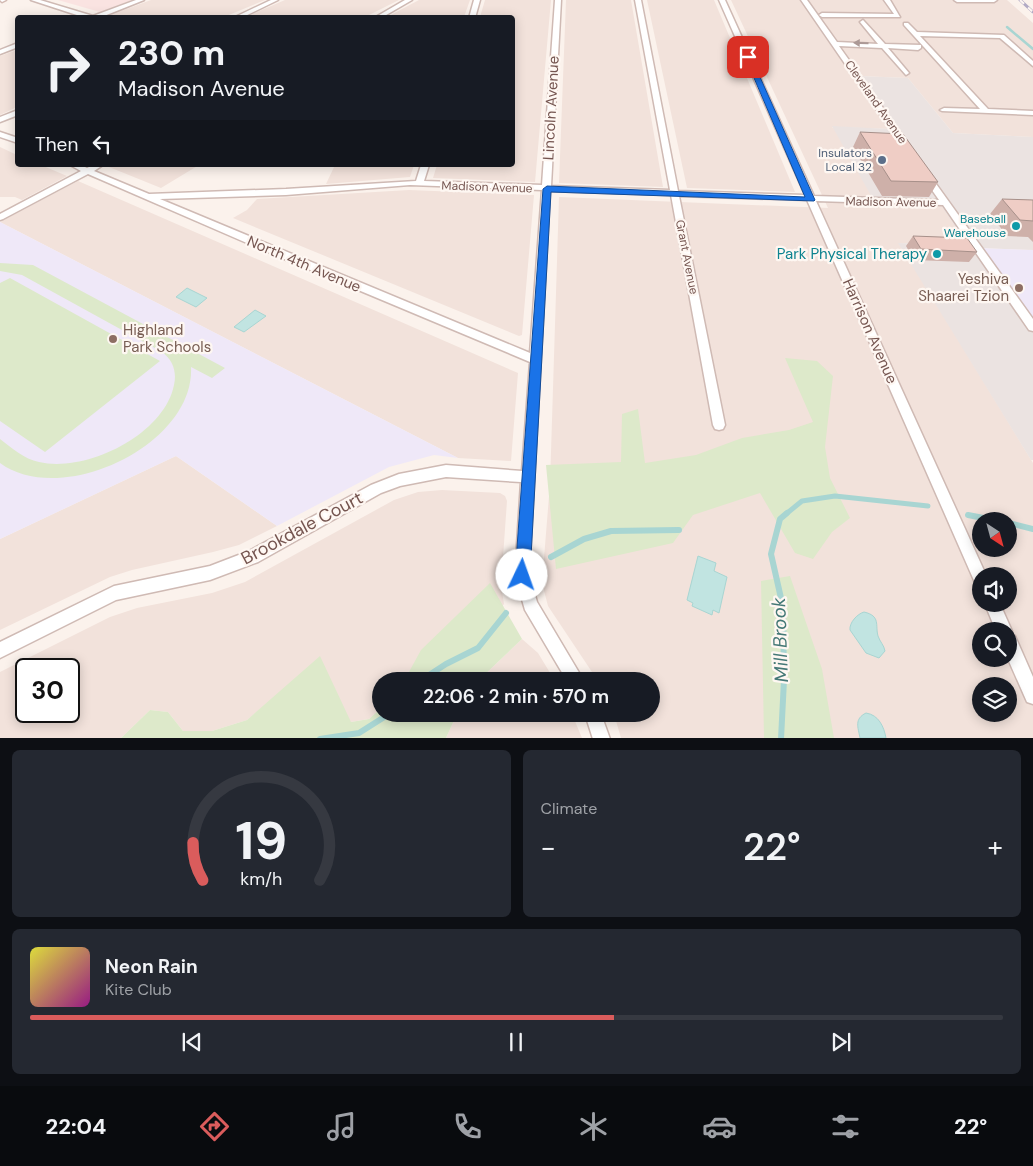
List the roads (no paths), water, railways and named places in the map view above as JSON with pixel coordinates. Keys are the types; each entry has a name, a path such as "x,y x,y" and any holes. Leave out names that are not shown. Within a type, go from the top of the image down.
{"street":[{"path":"34,0 86,15"},
{"path":"99,15 140,0"},
{"path":"242,15 275,0"},
{"path":"382,15 409,0"},
{"path":"473,15 477,0"},
{"name":"Lincoln Avenue","path":"558,0 522,575 530,605 571,672"},
{"name":"Grant Avenue","path":"638,0 719,425"},
{"name":"Harrison Avenue","path":"722,0 975,567"},
{"name":"Cleveland Avenue","path":"804,0 912,155"},
{"path":"822,15 898,16 896,10 887,0"},
{"path":"957,0 994,0"},
{"path":"863,22 906,73"},
{"path":"906,24 916,34 922,46 986,112"},
{"path":"916,34 1002,36 1033,64"},
{"path":"835,44 918,48 922,46"},
{"path":"0,52 15,46"},
{"path":"944,110 1033,114"},
{"path":"0,120 15,113"},
{"path":"0,134 15,140"},
{"name":"North 4th Avenue","path":"79,167 280,254 535,360"},
{"path":"0,217 95,167"},
{"path":"419,184 424,167"},
{"path":"924,172 1033,327"},
{"name":"Madison Avenue","path":"148,197 286,192 419,184 811,200 945,203"},
{"name":"Brookdale Court","path":"0,650 114,593 140,585 210,573 253,557 376,489 399,480 446,471 527,478"},
{"path":"1017,660 1033,696"},
{"path":"596,722 602,738"}],"water":[{"path":"187,288 207,298 196,307 176,297"},
{"path":"255,310 266,316 244,332 234,327"},
{"path":"698,556 716,563 714,571 727,577 719,613 713,610 712,615 692,606 693,603 687,600"},
{"path":"864,612 873,616 876,621 878,636 885,651 879,658 866,653 850,630 854,619"},
{"path":"866,713 878,719 886,738 860,738 858,721"}],"waterway":[{"path":"1007,27 1033,49"},
{"name":"Mill Brook","path":"786,514 802,501 835,496 928,506"},
{"name":"Mill Brook","path":"781,738 784,680 783,607 771,554 780,519 787,513"},
{"name":"Mill Brook","path":"968,515 972,516"},
{"name":"Mill Brook","path":"1018,525 1033,529"},
{"path":"551,557 584,539 611,531 679,530"},
{"path":"434,672 478,648 506,613"},
{"path":"326,738 359,733 376,722"}],"railway":[{"path":"1020,0 1033,12"}],"place":[{"name":"Insulators Local 32","path":"882,160"},
{"name":"Baseball Warehouse","path":"1016,226"},
{"name":"Park Physical Therapy","path":"937,254"},
{"name":"Yeshiva Shaarei Tzion","path":"1019,288"},
{"name":"Highland Park Schools","path":"113,339"}]}
